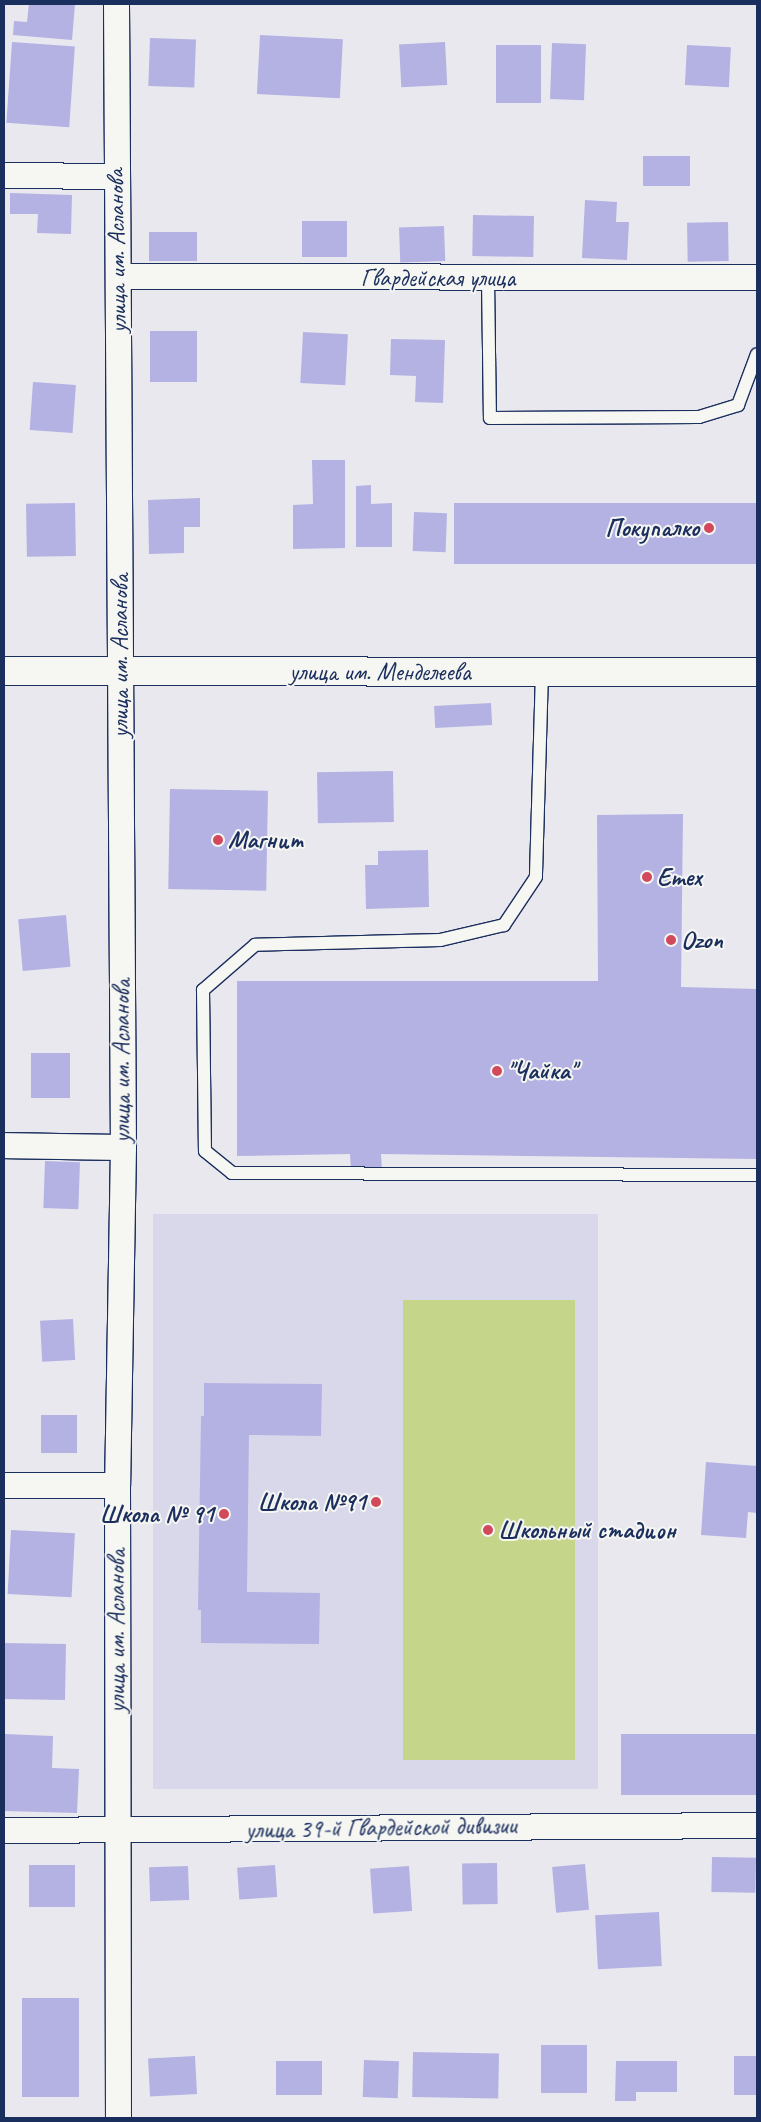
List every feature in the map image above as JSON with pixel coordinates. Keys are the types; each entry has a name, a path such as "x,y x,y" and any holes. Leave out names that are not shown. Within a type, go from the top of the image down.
{"main road":[{"name":"улица им. Менделеева","path":"4,671 757,672"}],"street":[{"name":"улица им. Асланова","path":"116,4 123,1148 117,1485 118,2118"},
{"path":"4,175 116,176"},
{"name":"Гвардейская улица","path":"118,276 488,279 757,278"},
{"path":"4,1145 123,1148"},
{"path":"4,1485 117,1485"},
{"name":"улица 39-й Гвардейской дивизии","path":"4,1830 117,1831 757,1825"}],"lane":[{"path":"488,279 490,418 699,417 738,404 757,354"},
{"path":"542,672 536,877 504,925 440,940 255,945 203,990 205,1151 232,1173 757,1175"}],"shaded area":[{"name":"Школа №91","path":"153,1214 598,1214 598,1789 153,1789"}],"green space":[{"name":"Школьный стадион","path":"403,1300 575,1300 575,1760 403,1760"}],"building":[{"path":"29,4 75,4 72,40 13,35 14,21 27,22"},
{"path":"260,35 343,39 340,98 257,94"},
{"path":"150,38 196,40 194,88 148,86"},
{"path":"12,42 75,46 69,127 6,123"},
{"path":"445,42 447,85 401,87 399,44"},
{"path":"552,43 586,44 584,100 550,99"},
{"path":"496,45 541,45 541,103 496,103"},
{"path":"687,45 731,47 729,87 685,85"},
{"path":"643,156 690,156 690,186 643,186"},
{"path":"10,193 72,195 71,234 37,233 38,214 10,214"},
{"path":"585,200 617,202 616,222 629,222 627,260 582,258"},
{"path":"473,215 534,216 533,257 472,256"},
{"path":"302,221 347,221 347,257 302,257"},
{"path":"728,222 729,261 688,262 687,223"},
{"path":"444,226 445,261 400,263 399,228"},
{"path":"149,232 197,232 197,261 149,261"},
{"path":"150,331 197,331 197,382 150,382"},
{"path":"303,332 348,334 345,385 300,383"},
{"path":"391,339 445,340 443,403 415,402 416,376 390,375"},
{"path":"33,382 76,385 73,433 30,430"},
{"path":"312,460 345,460 345,548 293,549 293,505 313,504"},
{"path":"371,485 371,504 392,503 392,547 356,547 356,486"},
{"path":"200,498 200,527 184,527 184,553 149,554 148,500"},
{"path":"75,503 76,556 27,557 26,504"},
{"path":"454,503 757,503 757,564 454,564"},
{"path":"414,512 447,513 446,552 413,551"},
{"path":"491,703 492,725 435,728 434,706"},
{"path":"393,771 394,822 318,823 317,772"},
{"name":"Магнит","path":"170,789 268,791 266,891 168,889"},
{"name":"\"Чайка\"","path":"683,814 681,987 757,989 757,1159 381,1154 382,1170 351,1170 350,1154 237,1156 237,981 598,981 597,815"},
{"path":"428,850 429,907 366,909 365,865 378,865 378,851"},
{"path":"66,915 71,967 23,971 18,919"},
{"path":"31,1053 70,1053 70,1098 31,1098"},
{"path":"45,1161 80,1162 78,1209 43,1208"},
{"path":"73,1319 75,1360 42,1362 40,1321"},
{"name":"Школа № 91","path":"204,1383 322,1384 321,1436 249,1435 247,1592 320,1593 319,1644 201,1643 201,1610 198,1610 201,1416 204,1416"},
{"path":"41,1415 77,1415 77,1453 41,1453"},
{"path":"706,1462 757,1466 757,1513 748,1512 746,1538 701,1535"},
{"path":"11,1530 75,1533 72,1597 8,1594"},
{"path":"4,1643 66,1644 65,1700 4,1699"},
{"path":"4,1734 53,1736 52,1768 79,1769 77,1813 4,1811"},
{"path":"621,1734 757,1734 757,1795 621,1795"},
{"path":"712,1857 756,1858 755,1893 711,1892"},
{"path":"497,1863 498,1904 463,1905 462,1864"},
{"path":"585,1864 589,1910 556,1913 552,1867"},
{"path":"29,1865 75,1865 75,1907 29,1907"},
{"path":"275,1865 277,1897 239,1900 237,1868"},
{"path":"188,1866 189,1900 150,1901 149,1867"},
{"path":"409,1866 412,1911 373,1914 370,1869"},
{"path":"659,1912 662,1966 598,1969 595,1915"},
{"path":"22,1998 79,1998 79,2097 22,2097"},
{"path":"541,2045 587,2045 587,2093 541,2093"},
{"path":"413,2052 499,2054 498,2098 412,2097"},
{"path":"195,2056 197,2094 150,2096 148,2058"},
{"path":"734,2056 757,2056 757,2095 734,2095"},
{"path":"364,2060 399,2061 398,2098 363,2097"},
{"path":"276,2061 322,2061 322,2095 276,2095"},
{"path":"616,2061 677,2061 677,2092 636,2092 636,2101 615,2101"}],"place":[{"name":"Покупалко","path":"709,528"},
{"name":"Магнит","path":"218,840"},
{"name":"Emex","path":"647,877"},
{"name":"Ozon","path":"671,940"},
{"name":"\"Чайка\"","path":"497,1071"},
{"name":"Школа №91","path":"376,1502"},
{"name":"Школа № 91","path":"224,1514"},
{"name":"Школьный стадион","path":"488,1530"}]}
